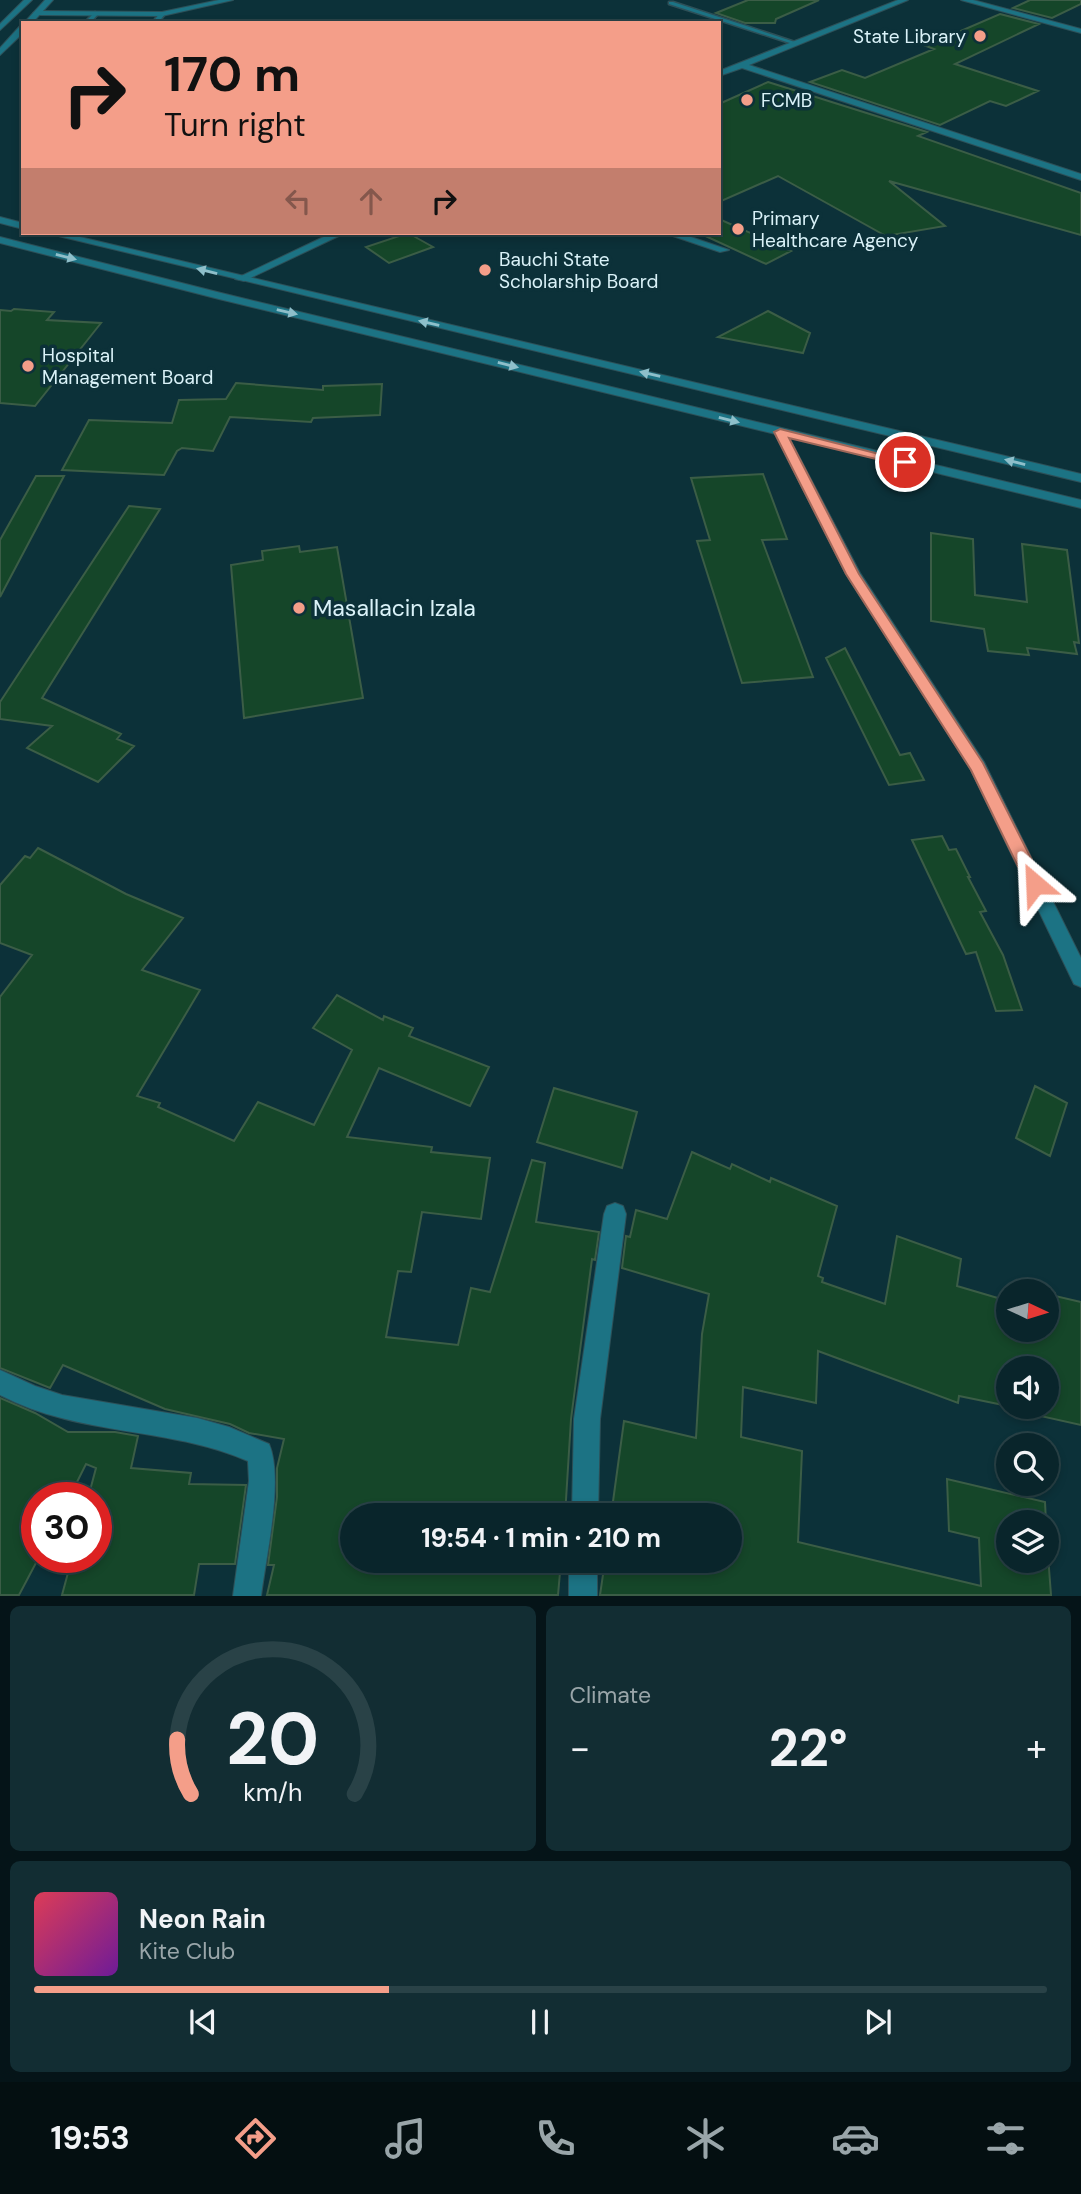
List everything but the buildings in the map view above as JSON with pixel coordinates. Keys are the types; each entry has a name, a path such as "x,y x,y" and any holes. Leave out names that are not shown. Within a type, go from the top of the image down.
{"street":[{"path":"1,25 27,0"},
{"path":"30,21 49,0"},
{"path":"37,13 162,14 229,0"},
{"path":"721,73 904,0"},
{"path":"965,0 1081,32"},
{"path":"988,0 1081,25"},
{"path":"0,53 21,30"},
{"path":"742,65 1081,177"},
{"path":"0,220 21,225"},
{"path":"59,235 1081,478"},
{"path":"240,279 336,235"},
{"path":"675,235 724,250"},
{"path":"0,240 1081,504"},
{"path":"780,432 853,574 978,767 1081,978"},
{"path":"584,1503 587,1419 615,1214"},
{"path":"0,1382 16,1392 89,1414 233,1439 260,1453 262,1481 247,1595"},
{"path":"583,1573 583,1595"}],"lane":[{"path":"671,3 795,43"},
{"path":"89,21 95,14"},
{"path":"157,21 162,14"}],"place":[{"name":"State Library","path":"980,36"},
{"name":"FCMB","path":"747,100"},
{"name":"Primary Healthcare Agency","path":"738,229"},
{"name":"Bauchi State Scholarship Board","path":"485,270"},
{"name":"Hospital Management Board","path":"28,366"},
{"name":"Masallacin Izala","path":"299,608"}],"route":[{"path":"905,462 780,432 853,574 978,767 1035,884"}]}
